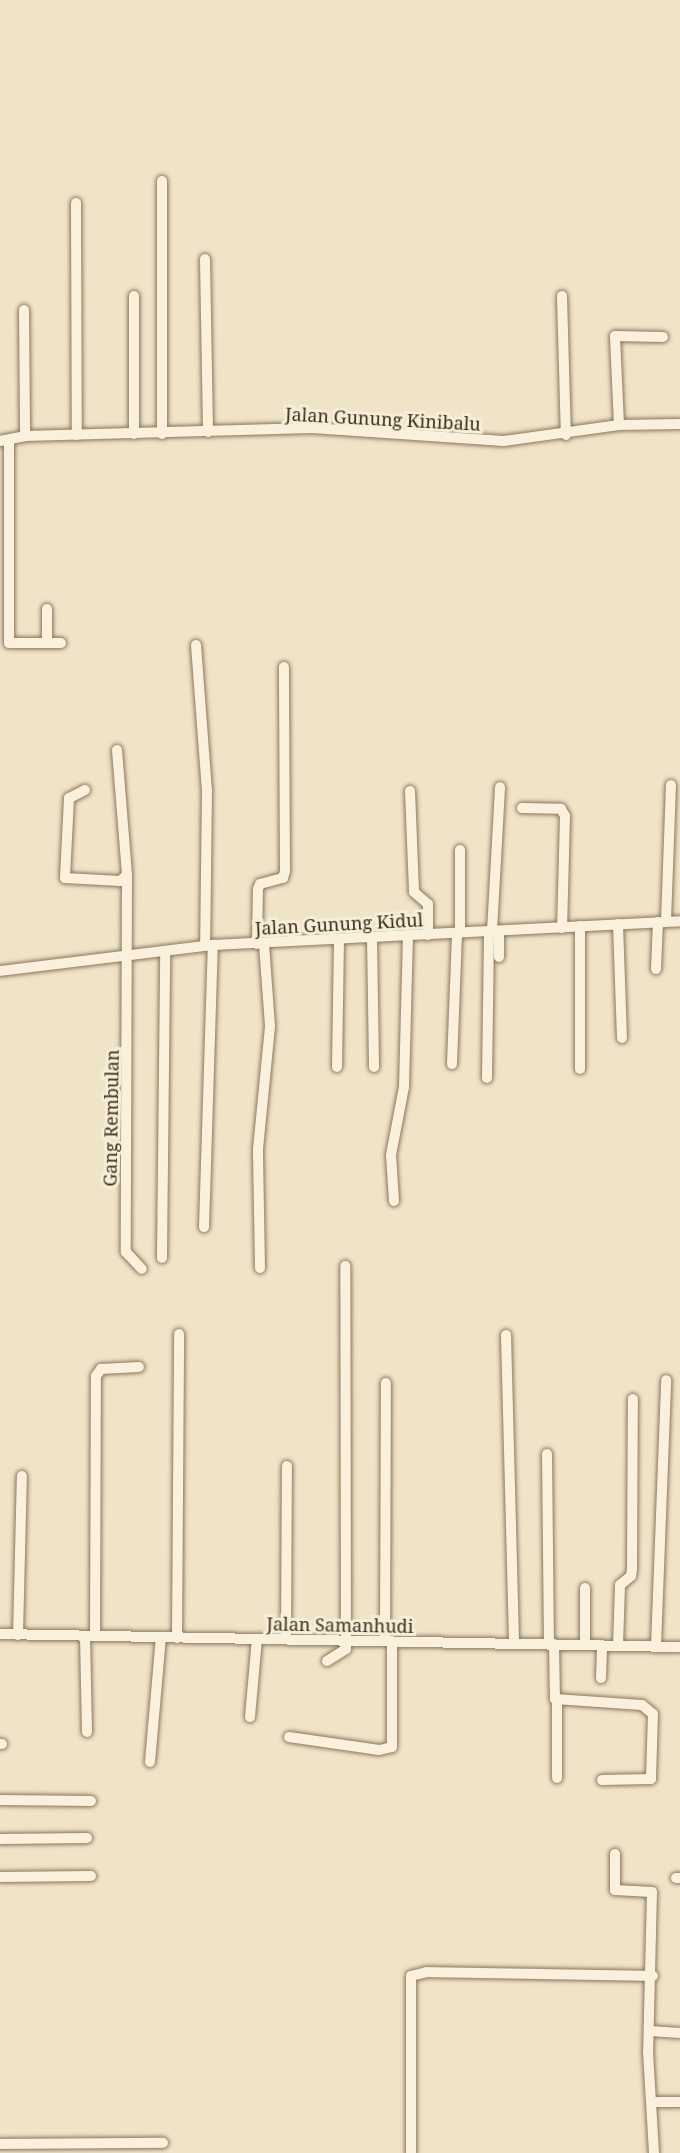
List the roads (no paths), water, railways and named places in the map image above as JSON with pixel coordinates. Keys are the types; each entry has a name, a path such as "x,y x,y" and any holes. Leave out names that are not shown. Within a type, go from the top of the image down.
{"street":[{"path":"162,181 162,434"},
{"path":"76,203 77,435"},
{"path":"205,259 208,432"},
{"path":"134,296 134,434"},
{"path":"562,296 566,435"},
{"path":"24,310 25,436"},
{"path":"620,425 614,336 663,337"},
{"name":"Jalan Gunung Kinibalu","path":"4,440 25,436 312,428 504,441 566,435 620,425 680,424"},
{"path":"4,440 9,643 61,643"},
{"path":"47,609 47,643"},
{"path":"196,645 207,790 209,946 204,1227"},
{"path":"260,1268 258,1149 270,1026 258,889 260,884 284,878 285,871 284,667"},
{"name":"Gang Rembulan","path":"117,750 127,875 126,1252 142,1269"},
{"path":"656,969 671,785"},
{"path":"487,1078 500,787"},
{"path":"85,790 69,798 65,878 120,881 127,875"},
{"path":"410,791 414,892 428,904 428,935"},
{"path":"522,808 564,813 562,928"},
{"path":"452,1064 460,850"},
{"name":"Jalan Gunung Kidul","path":"0,971 128,958 209,946 680,921"},
{"path":"618,924 622,1038"},
{"path":"580,926 580,1069"},
{"path":"493,931 499,957"},
{"path":"394,1201 391,1155 404,1087 408,935"},
{"path":"372,937 373,1067"},
{"path":"337,1067 339,939"},
{"path":"162,1258 165,953"},
{"path":"327,1661 345,1652 346,1641 345,1266"},
{"path":"177,1637 179,1334"},
{"path":"506,1335 514,1644"},
{"path":"87,1732 96,1376 101,1368 139,1367"},
{"path":"656,1646 666,1380"},
{"path":"289,1737 379,1750 391,1747 386,1383"},
{"path":"618,1646 620,1584 631,1576 632,1569 633,1399"},
{"path":"547,1454 552,1644 557,1700 557,1778"},
{"path":"286,1639 287,1466"},
{"path":"18,1635 22,1476"},
{"path":"585,1588 585,1645"},
{"name":"Jalan Samanhudi","path":"0,1634 680,1647"},
{"path":"150,1762 161,1637"},
{"path":"250,1717 257,1639"},
{"path":"601,1678 602,1645"},
{"path":"557,1700 651,1709 651,1779 602,1780"},
{"path":"0,1800 92,1801"},
{"path":"0,1839 87,1838"},
{"path":"615,1854 615,1890 652,1892 653,1976 650,2031 654,2153"},
{"path":"0,1877 91,1877"},
{"path":"411,2153 411,1976 427,1972 653,1976"},
{"path":"650,2031 680,2033"},
{"path":"654,2102 680,2102"},
{"path":"0,2144 163,2143"}]}
